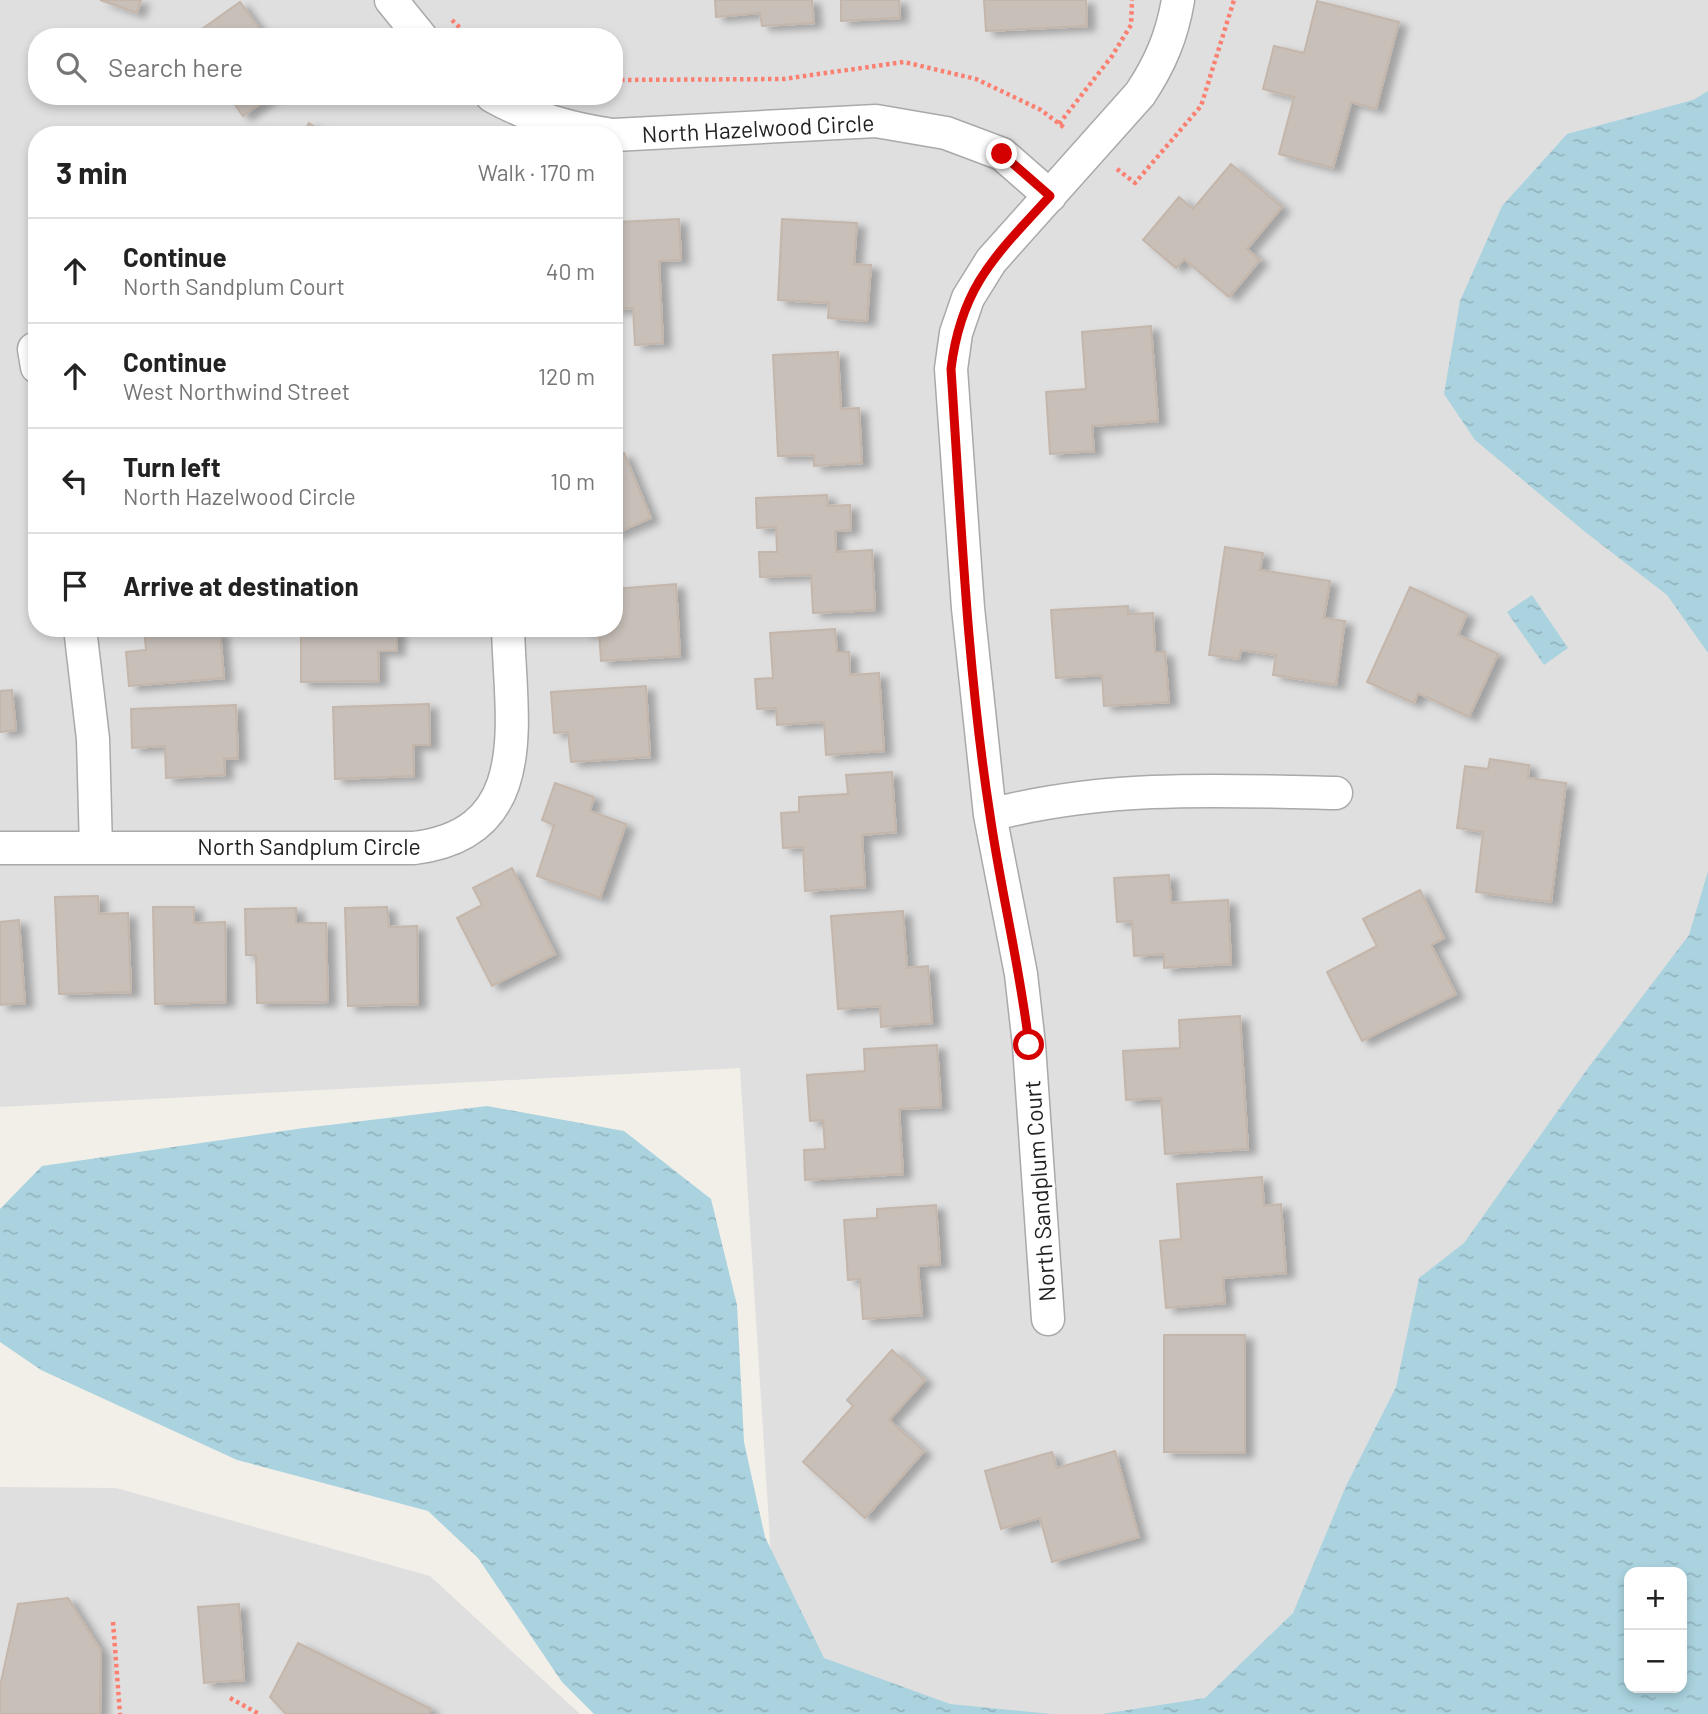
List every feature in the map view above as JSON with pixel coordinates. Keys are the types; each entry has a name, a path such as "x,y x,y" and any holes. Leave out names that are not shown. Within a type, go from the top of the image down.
{"street":[{"path":"391,0 414,28"},
{"name":"North Sandplum Court","path":"1048,1319 1029,1045 1021,974 990,815 968,608 951,369 956,333 968,298 991,261 1140,94 1160,62 1174,24 1178,0"},
{"name":"North Hazelwood Circle","path":"508,105 560,126"},
{"name":"North Hazelwood Circle","path":"623,135 876,121 946,133 1002,154 1050,196"},
{"path":"81,637 93,739 96,848"},
{"name":"North Sandplum Circle","path":"0,848 414,848 440,845 467,833 490,813 503,791 511,762 508,637"},
{"path":"990,815 1045,801 1180,789 1336,793"}],"path":[{"path":"1059,124 1112,56 1131,25 1132,0"},
{"path":"1135,183 1201,106 1234,0"},
{"path":"113,1622 120,1714"},
{"path":"230,1698 259,1714"}],"shaded area":[{"path":"0,0 1708,0 1708,1714 781,1714 740,1068 0,1107"},
{"path":"0,1487 116,1488 430,1576 580,1714 0,1714"}],"water":[{"path":"1708,91 1708,653 1667,595 1584,531 1475,440 1444,394 1460,301 1502,206 1567,134 1693,100"},
{"path":"1532,595 1568,648 1544,665 1507,612"},
{"path":"1708,871 1708,1714 1102,1714 1205,1698 1293,1613 1346,1486 1396,1387 1419,1278 1464,1243 1588,1068 1689,935"},
{"path":"487,1106 624,1131 711,1199 737,1305 744,1442 765,1537 824,1658 950,1704 1052,1714 594,1714 562,1682 478,1558 428,1511 237,1460 41,1370 0,1342 0,1209 42,1166 304,1128"}],"building":[{"path":"100,0 141,0 137,13"},
{"path":"715,0 812,0 814,23 762,26 760,13 716,17"},
{"path":"841,0 899,0 900,18 841,21"},
{"path":"984,0 1086,0 1087,26 986,31"},
{"path":"1317,1 1399,22 1376,109 1351,102 1333,168 1279,154 1294,97 1263,89 1274,46 1304,53"},
{"path":"240,2 259,28 203,28"},
{"path":"235,105 258,105 243,116"},
{"path":"1231,164 1282,207 1247,249 1260,260 1229,297 1184,259 1176,268 1143,240 1179,197 1193,209"},
{"path":"679,219 681,260 659,261 663,343 635,345 633,308 623,309 623,222"},
{"path":"782,219 857,223 854,264 871,265 867,321 828,318 829,303 778,300"},
{"path":"1151,326 1158,421 1092,426 1094,451 1050,454 1046,392 1086,389 1082,332"},
{"path":"838,352 841,409 859,408 862,463 814,466 814,455 778,456 773,355"},
{"path":"623,453 651,518 623,530"},
{"path":"827,495 828,506 850,505 851,530 835,531 836,552 872,550 875,610 813,613 811,575 760,577 759,552 777,552 776,527 757,528 756,498"},
{"path":"1225,547 1263,553 1260,570 1330,581 1324,618 1345,621 1336,685 1273,675 1276,655 1241,650 1239,659 1209,655"},
{"path":"676,584 680,656 601,661 599,637 623,637 623,588"},
{"path":"1410,587 1467,614 1458,635 1498,654 1469,717 1418,693 1414,703 1367,682"},
{"path":"1128,606 1128,614 1153,613 1155,652 1165,652 1169,702 1104,706 1102,675 1056,678 1051,610"},
{"path":"835,629 837,652 849,652 850,675 879,673 884,751 826,755 824,722 777,725 776,708 757,709 755,679 773,678 770,633"},
{"path":"145,637 221,637 224,678 129,686 126,652 146,650"},
{"path":"301,637 397,637 397,651 378,651 379,681 301,682"},
{"path":"646,686 650,757 571,762 568,732 554,733 551,692"},
{"path":"12,690 16,730 0,732 0,691"},
{"path":"429,704 430,745 413,745 414,776 335,779 333,707"},
{"path":"236,705 238,758 224,759 225,775 166,778 165,746 132,748 131,709"},
{"path":"1490,759 1529,765 1528,778 1566,783 1551,902 1476,892 1483,832 1457,828 1465,766 1488,769"},
{"path":"892,772 896,832 862,835 865,887 805,891 803,847 783,848 781,813 799,812 799,797 848,794 846,775"},
{"path":"555,783 594,797 590,811 626,824 600,898 537,876 554,825 542,820"},
{"path":"512,868 555,954 492,986 457,918 482,905 473,888"},
{"path":"1169,875 1171,903 1228,900 1231,964 1164,968 1164,954 1134,956 1132,921 1117,922 1114,878"},
{"path":"1420,890 1444,938 1431,945 1456,994 1362,1041 1327,972 1377,946 1363,919"},
{"path":"98,896 99,914 128,913 131,992 59,994 55,897"},
{"path":"153,907 194,907 194,923 225,922 226,1002 155,1004"},
{"path":"387,907 389,927 417,926 418,1004 348,1006 345,908"},
{"path":"296,908 296,923 326,923 328,1002 257,1003 256,955 246,955 245,909"},
{"path":"903,911 907,968 928,966 932,1023 881,1027 880,1006 838,1009 831,916"},
{"path":"19,920 25,1003 0,1005 0,922"},
{"path":"1240,1016 1248,1149 1165,1154 1161,1098 1126,1100 1123,1051 1180,1048 1179,1020"},
{"path":"937,1045 941,1107 899,1109 903,1174 805,1180 804,1150 825,1149 823,1120 810,1121 807,1075 865,1071 864,1049"},
{"path":"1262,1177 1264,1206 1281,1204 1286,1273 1223,1278 1225,1303 1166,1308 1160,1241 1181,1239 1177,1184"},
{"path":"936,1205 940,1264 918,1266 922,1315 863,1319 860,1279 848,1280 844,1220 877,1218 877,1209"},
{"path":"1164,1335 1245,1335 1245,1453 1164,1452"},
{"path":"892,1350 925,1380 889,1420 924,1451 865,1518 803,1462 853,1406 847,1400"},
{"path":"1115,1451 1139,1537 1052,1562 1040,1518 1001,1529 985,1471 1052,1452 1057,1468"},
{"path":"68,1598 101,1651 100,1714 0,1714 0,1686 18,1604"},
{"path":"239,1604 244,1680 204,1683 198,1607"},
{"path":"298,1643 431,1709 428,1714 286,1714 270,1697"}],"route":[{"path":"1002,154 1050,196 991,261 968,298 956,333 951,369 978,722 990,815 1021,974 1029,1045"}]}
